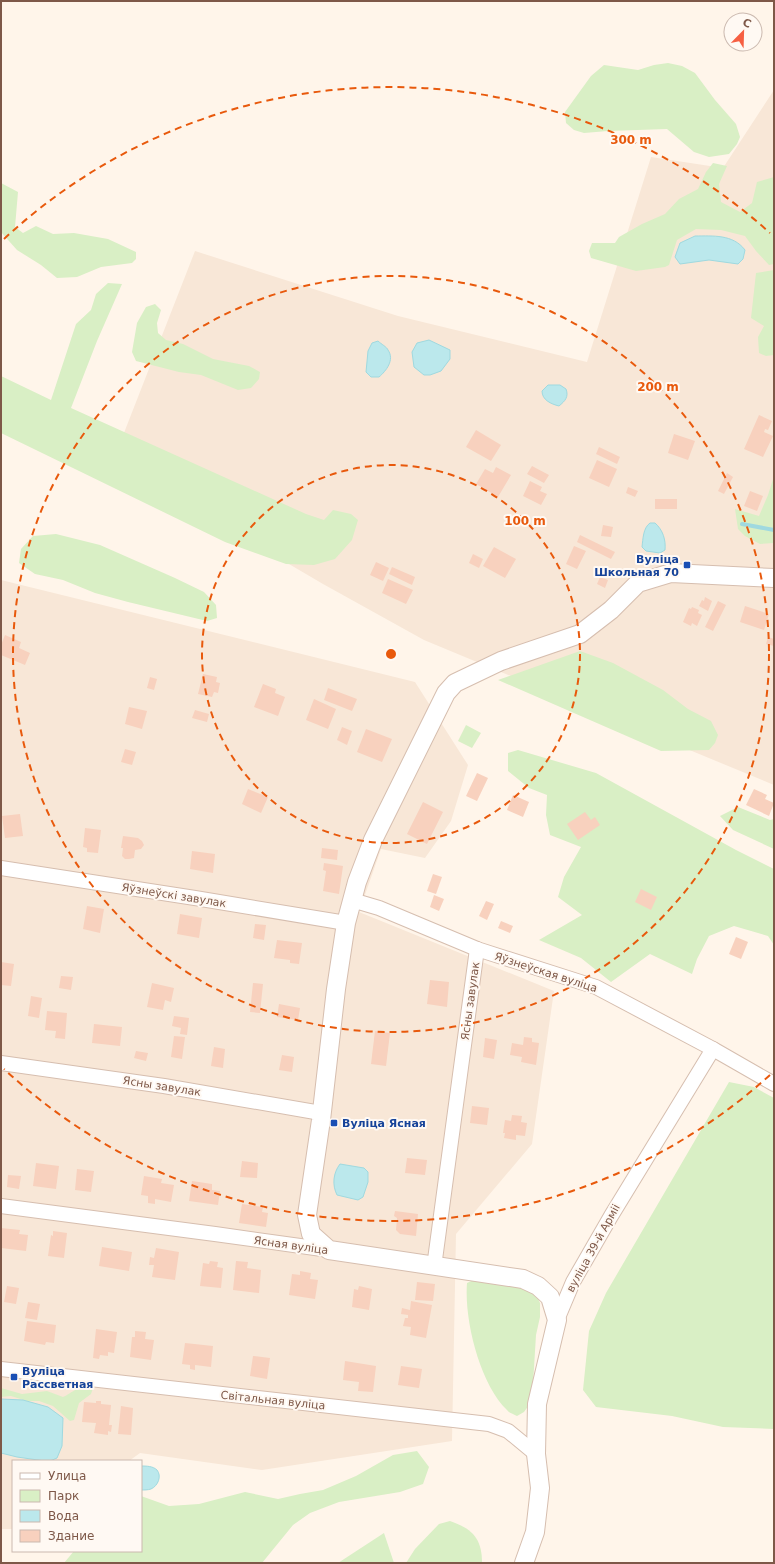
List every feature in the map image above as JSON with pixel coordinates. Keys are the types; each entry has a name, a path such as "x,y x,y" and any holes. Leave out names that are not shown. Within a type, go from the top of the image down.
{"street":[{"path":"329,1250 311,1234 307,1215 322,1113 335,997 346,923 352,900 373,840 446,693 455,683 501,661 580,634 611,610 638,583 671,573 774,578"},
{"name":"Яўзнеўскі завулак","path":"1,868 346,923"},
{"name":"Яўзнеўская вуліца","path":"352,900 379,908 478,949 596,987 713,1049 774,1084"},
{"name":"Ясны завулак","path":"434,1267 478,949"},
{"name":"вуліца 39-й Арміі","path":"524,1563 535,1532 540,1488 536,1454 537,1404 556,1320 573,1282 611,1216 713,1049"},
{"name":"Ясны завулак","path":"1,1063 164,1086 322,1113"},
{"name":"Ясная вуліца","path":"1,1206 215,1234 522,1279 538,1286 550,1297 556,1320"},
{"name":"Світальная вуліца","path":"1,1369 489,1424 508,1431 536,1454"}],"shaded area":[{"path":"774,90 774,785 424,640 323,584 113,461 195,251 398,316 587,362 651,157 723,168"},
{"path":"1,580 415,682 468,765 451,821 425,858 381,849 359,912 554,991 532,1144 456,1234 452,1441 262,1470 140,1453 130,1460 12,1460 12,1529 1,1529"}],"green space":[{"path":"668,63 682,66 695,73 715,100 736,124 740,137 737,144 729,154 709,157 694,152 667,129 584,133 574,130 566,123 565,112 591,76 604,65 638,70 654,65"},
{"path":"713,163 727,166 719,184 721,202 740,212 752,203 757,182 774,177 774,264 769,265 745,236 721,230 696,229 677,240 669,265 665,267 636,271 591,258 589,251 592,243 615,243 619,237 642,224 665,214 679,199 698,189 706,172"},
{"path":"1,183 18,192 15,227 23,233 36,226 53,234 74,233 108,239 136,252 136,259 132,263 101,267 77,277 57,278 41,265 17,250 1,232"},
{"path":"774,270 774,355 766,356 759,353 758,337 764,326 751,318 756,273"},
{"path":"108,283 122,284 97,341 71,408 306,514 324,520 333,510 351,514 358,520 352,540 335,559 314,565 286,564 225,542 1,433 1,376 51,400 76,324 91,310 96,294"},
{"path":"155,304 161,310 157,323 158,333 166,340 183,344 213,359 249,366 260,372 259,379 251,388 238,390 201,375 179,372 136,361 132,352 137,323 146,307"},
{"path":"774,476 774,543 760,544 745,536 738,529 735,509 759,516"},
{"path":"56,534 100,545 204,592 216,605 217,618 207,621 95,593 63,580 35,574 19,563 21,549 33,536"},
{"path":"580,651 613,663 663,690 688,709 711,721 718,735 715,743 709,750 661,751 498,680"},
{"path":"466,725 481,733 472,748 458,741"},
{"path":"518,750 596,773 736,850 774,869 774,945 768,936 734,926 709,936 697,959 692,974 650,954 611,982 581,958 539,940 582,915 558,897 564,877 581,847 550,835 546,815 547,795 529,788 508,771 508,753"},
{"path":"738,807 770,820 774,819 774,849 733,830 720,816"},
{"path":"729,1082 754,1087 774,1098 774,1429 723,1427 672,1416 596,1407 583,1390 589,1331 606,1293"},
{"path":"476,1279 527,1287 535,1292 540,1303 540,1317 536,1335 533,1384 529,1405 524,1412 517,1416 510,1413 497,1399 482,1368 476,1351 468,1315 467,1283"},
{"path":"88,1385 93,1388 91,1394 79,1403 74,1420 70,1421 53,1406 39,1401 27,1401 11,1396 1,1397 1,1388 22,1394 47,1391 63,1397 78,1388"},
{"path":"417,1451 429,1467 423,1484 400,1492 339,1502 310,1513 293,1525 262,1563 64,1563 73,1552 142,1552 142,1496 169,1506 199,1504 245,1492 278,1499 323,1490 356,1476 393,1455"},
{"path":"450,1521 470,1531 475,1536 480,1547 482,1563 406,1563 415,1549 439,1524"},
{"path":"384,1533 394,1563 338,1563"}],"water":[{"path":"695,236 722,237 735,241 745,250 743,259 738,264 709,260 680,264 675,257 680,243"},
{"path":"429,340 450,350 450,359 441,371 430,375 424,375 414,367 412,352 417,343"},
{"path":"378,341 387,349 391,358 389,365 379,377 371,377 366,372 368,351 372,343"},
{"path":"548,385 560,385 566,389 566,399 559,406 550,403 542,394 542,391"},
{"path":"650,523 655,523 663,535 665,550 660,553 646,551 642,547 645,531"},
{"path":"340,1164 364,1168 368,1172 368,1182 363,1197 358,1200 337,1195 334,1187 334,1179"},
{"path":"1,1399 23,1400 48,1407 63,1418 62,1446 57,1458 52,1460 38,1460 1,1453"},
{"path":"142,1466 154,1468 157,1470 159,1475 156,1486 147,1490 142,1490"}],"building":[{"path":"759,415 772,421 768,430 765,429 764,432 773,436 763,457 744,449"},
{"path":"476,430 501,445 491,461 466,447"},
{"path":"674,434 695,441 688,460 668,453"},
{"path":"599,447 620,457 617,464 596,454"},
{"path":"597,460 617,469 609,487 589,478"},
{"path":"532,466 549,475 544,483 527,474"},
{"path":"496,467 511,475 498,497 476,484 485,469 493,473"},
{"path":"727,473 733,477 724,494 718,491"},
{"path":"530,481 542,487 540,491 547,494 541,505 523,496"},
{"path":"628,487 638,491 635,497 626,493"},
{"path":"750,491 763,496 757,511 744,506"},
{"path":"655,499 677,499 677,509 655,509"},
{"path":"603,525 613,527 611,537 601,536"},
{"path":"580,535 615,552 611,559 577,542"},
{"path":"574,546 586,551 577,569 566,564"},
{"path":"494,547 516,559 505,578 483,566"},
{"path":"473,554 483,559 479,568 469,563"},
{"path":"376,562 389,568 383,581 370,575"},
{"path":"392,567 415,577 412,585 389,574"},
{"path":"600,577 608,580 605,588 597,584"},
{"path":"388,579 413,590 406,604 382,593"},
{"path":"705,597 712,601 708,611 699,606 702,600 704,601"},
{"path":"718,601 726,605 713,631 705,627"},
{"path":"745,606 769,614 764,630 740,622"},
{"path":"692,607 699,610 698,613 702,615 697,626 692,623 691,626 683,622 689,608 691,609"},
{"path":"5,635 21,642 19,648 30,653 25,665 1,655 1,645"},
{"path":"768,637 774,639 774,646 766,644"},
{"path":"203,674 217,677 216,682 220,683 218,693 214,692 212,697 198,694"},
{"path":"150,677 157,679 154,690 147,688"},
{"path":"263,684 276,689 275,693 285,697 278,716 254,707"},
{"path":"328,688 357,699 352,711 324,700"},
{"path":"314,699 336,709 328,729 306,720"},
{"path":"129,707 147,711 142,729 125,724"},
{"path":"195,710 209,714 207,722 192,718"},
{"path":"342,727 352,731 347,745 337,740"},
{"path":"366,729 392,739 382,762 357,752"},
{"path":"125,749 136,752 132,765 121,762"},
{"path":"477,773 488,778 477,801 466,796"},
{"path":"248,789 268,797 261,813 242,804"},
{"path":"754,789 767,795 765,799 774,803 769,816 746,805"},
{"path":"513,795 529,802 523,817 507,810"},
{"path":"423,802 443,812 427,844 407,834"},
{"path":"585,812 591,820 595,817 600,825 578,840 567,824"},
{"path":"20,814 23,836 5,838 2,816"},
{"path":"85,828 101,830 98,853 87,852 87,848 83,847"},
{"path":"123,836 138,838 144,845 141,849 135,850 134,858 125,859 122,856 123,848 121,848"},
{"path":"322,848 338,850 337,860 321,858"},
{"path":"192,851 215,854 213,873 190,869"},
{"path":"324,863 343,866 339,894 323,891 326,871 323,870"},
{"path":"433,874 442,877 436,894 427,891"},
{"path":"641,889 657,897 651,910 635,902"},
{"path":"434,895 444,899 439,911 430,907"},
{"path":"486,901 494,904 487,920 479,916"},
{"path":"87,906 104,909 100,933 83,929"},
{"path":"180,914 202,918 199,938 177,934"},
{"path":"501,921 513,926 510,933 498,928"},
{"path":"255,924 266,925 264,940 253,938"},
{"path":"736,937 748,942 741,959 729,954"},
{"path":"277,940 302,943 299,964 290,963 290,960 274,958"},
{"path":"1,962 14,964 11,986 1,985"},
{"path":"61,976 73,977 71,990 59,988"},
{"path":"430,980 449,982 447,1007 427,1004"},
{"path":"152,983 174,988 171,1002 165,1000 163,1010 147,1007"},
{"path":"253,983 263,984 260,1013 250,1012"},
{"path":"31,996 42,998 39,1018 28,1016"},
{"path":"279,1004 300,1008 298,1020 277,1017"},
{"path":"47,1011 67,1013 65,1039 55,1038 56,1031 45,1030"},
{"path":"174,1016 189,1018 187,1035 180,1034 181,1028 172,1026"},
{"path":"94,1024 122,1027 120,1046 92,1043"},
{"path":"375,1031 390,1033 386,1066 371,1064"},
{"path":"174,1036 185,1037 182,1059 171,1057"},
{"path":"524,1037 532,1038 532,1042 539,1043 536,1065 521,1062 522,1057 510,1055 512,1043 523,1045"},
{"path":"485,1038 497,1040 494,1059 483,1057"},
{"path":"214,1047 225,1049 223,1068 211,1066"},
{"path":"136,1051 148,1053 146,1061 134,1058"},
{"path":"282,1055 294,1057 292,1072 279,1070"},
{"path":"472,1106 489,1108 487,1125 470,1123"},
{"path":"512,1115 522,1116 521,1122 527,1123 525,1136 516,1135 516,1140 504,1138 505,1133 503,1133 505,1120 511,1121"},
{"path":"407,1158 427,1160 425,1175 405,1173"},
{"path":"242,1161 258,1163 257,1178 240,1177"},
{"path":"36,1163 59,1166 56,1189 33,1186"},
{"path":"77,1169 94,1171 91,1192 75,1190"},
{"path":"8,1175 21,1176 19,1189 7,1187"},
{"path":"144,1176 162,1179 161,1183 174,1185 171,1202 155,1199 155,1204 148,1203 148,1196 141,1195"},
{"path":"192,1181 212,1184 212,1190 220,1191 218,1205 189,1201"},
{"path":"242,1204 263,1207 262,1212 268,1213 266,1227 239,1223"},
{"path":"395,1211 418,1214 416,1236 400,1234 396,1230 397,1218 394,1216"},
{"path":"1,1228 20,1230 19,1234 28,1235 26,1251 1,1248"},
{"path":"53,1231 67,1233 64,1258 48,1256"},
{"path":"102,1247 132,1252 129,1271 99,1266"},
{"path":"156,1248 179,1252 175,1280 152,1277 154,1265 149,1265 150,1257 154,1258"},
{"path":"210,1261 218,1262 217,1267 223,1268 221,1288 200,1286 203,1263 209,1264"},
{"path":"236,1261 248,1262 247,1268 261,1270 259,1293 233,1290"},
{"path":"300,1271 311,1273 310,1279 318,1280 315,1299 289,1295 292,1274 300,1275"},
{"path":"417,1282 435,1284 433,1301 415,1300"},
{"path":"7,1286 19,1288 16,1304 4,1302"},
{"path":"359,1286 372,1289 369,1310 352,1307 354,1289 358,1290"},
{"path":"411,1301 432,1305 426,1338 410,1335 411,1327 403,1326 405,1318 408,1318 408,1315 401,1314 402,1308 410,1310"},
{"path":"28,1302 40,1304 37,1320 25,1318"},
{"path":"27,1321 56,1325 54,1343 46,1342 45,1345 24,1341"},
{"path":"96,1329 117,1332 114,1353 108,1352 108,1356 100,1355 99,1359 93,1358"},
{"path":"135,1331 146,1332 145,1339 154,1340 151,1360 130,1357 132,1337 135,1337"},
{"path":"185,1343 213,1346 211,1367 195,1365 195,1370 190,1369 190,1365 182,1364"},
{"path":"253,1356 270,1358 267,1379 250,1376"},
{"path":"345,1361 376,1366 373,1392 358,1391 359,1382 343,1380"},
{"path":"401,1366 422,1369 419,1388 398,1385"},
{"path":"96,1401 101,1401 101,1404 111,1405 109,1425 112,1425 111,1432 108,1431 108,1435 94,1433 96,1423 82,1422 84,1402 96,1403"},
{"path":"121,1406 133,1408 131,1435 118,1434"}],"waterway":[{"path":"742,524 774,530"}],"place":[{"name":"Вуліца Школьная 70","path":"687,565"},
{"name":"Вуліца Ясная","path":"334,1123"},
{"name":"Вуліца Рассветная","path":"14,1377"}]}
